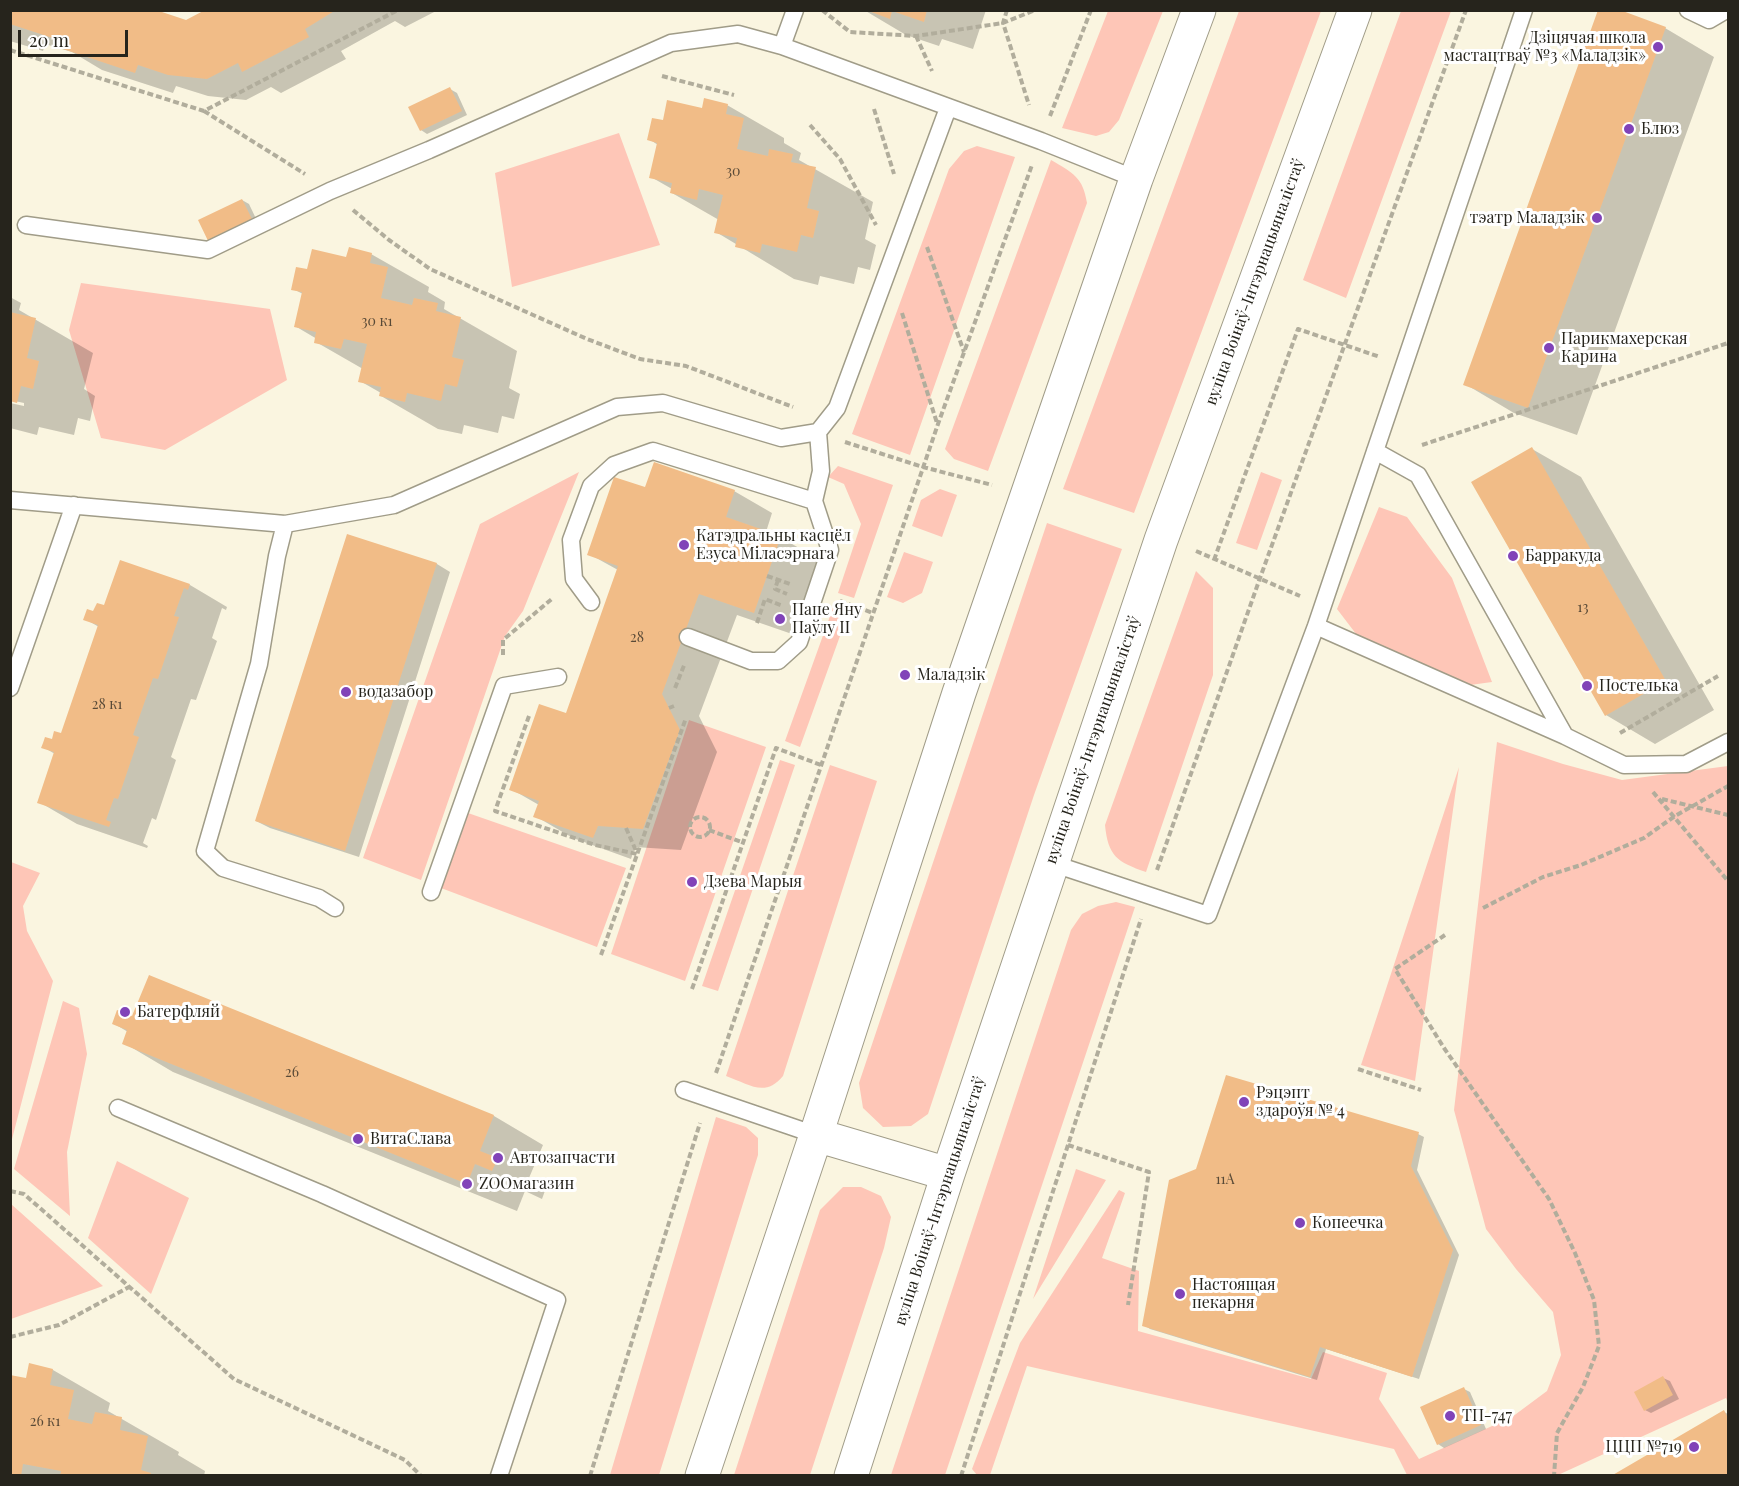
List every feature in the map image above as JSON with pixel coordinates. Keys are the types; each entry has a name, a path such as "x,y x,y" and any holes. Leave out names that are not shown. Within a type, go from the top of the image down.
{"main road":[{"path":"702,1476 816,1135 959,693 1136,178 1199,10"},
{"name":"вуліца Воінаў-Інтэрнацыяналістаў","path":"851,1476 1051,863 1161,540 1355,10"},
{"path":"816,1135 948,1174"}],"lane":[{"path":"782,46 795,10"},
{"path":"1051,863 1208,915 1316,626 1524,10"},
{"path":"1688,10 1709,20 1726,10"},
{"path":"26,225 208,250 330,191 429,150 671,43 738,34 782,46 1136,178"},
{"path":"10,500 285,524 394,505 616,407 663,403 781,438 818,432 837,408 948,108"},
{"path":"688,637 751,660 777,661 799,642 831,550 814,501 821,471 818,432"},
{"path":"591,602 574,579 571,540 591,486 614,465 653,451 814,501"},
{"path":"1375,451 1418,475 1565,736"},
{"path":"10,688 74,505"},
{"path":"285,524 277,556 259,664 205,851 223,868 318,898 335,908"},
{"path":"1316,626 1565,736 1624,765 1686,764 1728,742"},
{"path":"431,892 504,686 558,677"},
{"path":"684,1090 816,1135"},
{"path":"118,1108 322,1194 557,1300 499,1476"}],"path":[{"path":"204,111 398,10"},
{"path":"822,10 850,32 916,36 1003,23 1035,10"},
{"path":"1007,10 1003,23 1029,105"},
{"path":"590,1476 708,1098 821,765 938,424 1091,10"},
{"path":"961,1476 1148,895 1466,10"},
{"path":"10,50 204,111 312,178"},
{"path":"658,75 734,95"},
{"path":"873,105 895,177"},
{"path":"810,124 840,159 878,229"},
{"path":"345,203 389,240 430,269 587,339 640,359 687,366 800,410"},
{"path":"926,246 964,352"},
{"path":"900,305 938,424"},
{"path":"1214,560 1298,329 1383,358"},
{"path":"1416,448 1728,343"},
{"path":"842,441 923,467 992,485"},
{"path":"1196,551 1301,596"},
{"path":"767,576 778,580 775,590 795,596"},
{"path":"503,654 503,640 557,595"},
{"path":"757,623 765,599 790,608"},
{"path":"850,604 873,613"},
{"path":"675,688 686,658"},
{"path":"1593,749 1718,676"},
{"path":"669,708 674,706"},
{"path":"529,716 495,811 595,846 637,854"},
{"path":"601,956 686,718"},
{"path":"692,989 776,748 821,765"},
{"path":"1624,765 1661,799 1728,881"},
{"path":"1483,908 1543,877 1581,865 1644,838 1675,816 1728,786"},
{"path":"1661,799 1728,814"},
{"path":"696,818 702,818 707,821 709,830 703,836 695,836 690,828 691,822 696,818"},
{"path":"626,828 637,854"},
{"path":"709,830 744,843"},
{"path":"1445,934 1395,969 1444,1048 1548,1199 1575,1253 1594,1299 1599,1346 1583,1387 1557,1433 1554,1476"},
{"path":"1358,1069 1420,1090"},
{"path":"1068,1145 1149,1172 1128,1305"},
{"path":"10,1191 24,1194 234,1378 405,1460 421,1476"},
{"path":"10,1337 59,1325 129,1287"}],"shaded area":[{"path":"1108,11 1163,11 1119,120 1109,132 1096,136 1062,128"},
{"path":"1239,11 1321,11 1134,513 1063,489"},
{"path":"1401,11 1451,11 1346,298 1303,280"},
{"path":"619,133 660,245 512,287 495,173"},
{"path":"977,146 1015,157 910,455 852,434 949,169 964,151"},
{"path":"1051,160 1080,181 1087,203 988,471 954,459 945,449"},
{"path":"81,283 270,309 287,380 165,450 101,438 69,330"},
{"path":"838,466 893,485 854,598 838,593 861,524 844,484 828,477"},
{"path":"579,472 523,611 505,636 421,880 363,858 480,524"},
{"path":"1261,472 1282,480 1257,550 1236,543"},
{"path":"940,489 957,495 942,537 912,526 921,500"},
{"path":"1379,507 1407,517 1452,578 1492,682 1470,685 1363,643 1337,609"},
{"path":"1047,523 1122,549 1034,795 928,1114 911,1126 883,1127 863,1108 859,1083"},
{"path":"904,552 933,562 922,593 903,603 887,597"},
{"path":"1196,571 1213,588 1213,675 1146,872 1128,865 1116,856 1106,836 1105,825"},
{"path":"834,605 849,611 800,747 785,741"},
{"path":"689,720 766,747 685,981 611,954"},
{"path":"1497,742 1563,764 1622,780 1728,766 1728,1403 1726,1398 1558,1475 1407,1475 1394,1449 1027,1366 990,1475 977,1475 972,1469 1020,1343 1119,1190 1125,1193 1102,1258 1139,1271 1138,1331 1311,1379 1323,1352 1387,1373 1379,1399 1419,1459 1512,1417 1547,1391 1561,1355 1553,1312 1486,1229 1454,1110"},
{"path":"780,760 795,765 718,991 702,986"},
{"path":"830,765 877,781 783,1076 770,1086 756,1087 726,1076"},
{"path":"1459,767 1415,1081 1361,1065"},
{"path":"468,813 626,868 597,947 441,888"},
{"path":"11,862 40,873 23,906 27,931 53,981 11,1143"},
{"path":"1116,902 1135,907 945,1475 891,1475 1071,930 1082,914 1098,906"},
{"path":"63,1001 79,1008 87,1054 67,1152 70,1216 14,1169"},
{"path":"716,1117 746,1127 758,1138 758,1155 659,1475 610,1475"},
{"path":"117,1161 189,1198 151,1294 88,1238"},
{"path":"1076,1169 1106,1180 1033,1299"},
{"path":"843,1187 861,1187 881,1196 891,1217 884,1248 810,1475 734,1475 820,1210"},
{"path":"11,1204 103,1286 11,1319"}],"building":[{"path":"10,10 156,10 186,20 205,10 336,10 305,29 309,37 242,72 238,63 207,79 168,75 138,65 135,73 63,49 65,42 10,24"},
{"path":"866,10 927,10 924,22 892,11 890,19"},
{"path":"1598,10 1620,10 1666,27 1528,408 1463,385"},
{"path":"450,87 462,111 420,131 408,107"},
{"path":"704,98 728,104 726,114 744,118 737,149 768,156 769,149 793,154 791,162 816,167 807,208 819,211 813,238 801,235 797,252 762,244 760,253 735,247 737,238 714,233 723,195 699,189 697,200 670,193 672,183 649,178 657,143 647,140 652,118 663,120 667,100 702,108"},
{"path":"242,199 254,223 210,245 198,220"},
{"path":"349,247 372,253 370,263 388,267 381,298 412,305 414,298 438,303 436,311 461,317 452,357 464,360 457,387 445,384 441,401 407,393 405,402 379,396 381,387 358,382 367,344 344,339 341,349 314,343 316,332 294,327 302,292 291,290 296,267 307,269 312,249 346,257"},
{"path":"10,312 36,318 27,358 39,361 33,389 21,386 17,403 10,401"},
{"path":"1532,447 1666,681 1605,716 1471,482"},
{"path":"654,462 735,490 726,517 781,536 754,613 699,594 662,694 680,730 643,829 598,826 593,838 533,817 539,801 509,790 539,704 566,713 618,566 587,555 614,477 645,487"},
{"name":"водазабор","path":"347,534 437,563 345,851 255,821"},
{"path":"120,560 190,584 188,590 184,588 174,616 179,617 158,679 153,678 133,735 139,737 118,799 114,798 106,820 111,822 109,827 37,803 54,752 41,748 45,737 52,739 54,731 61,733 98,625 83,620 87,609 93,611 97,603 104,605"},
{"path":"149,975 494,1115 480,1151 498,1158 492,1171 475,1164 467,1184 122,1044 127,1030 112,1024 117,1010 132,1016"},
{"name":"Копеечка","path":"1226,1075 1419,1132 1411,1166 1453,1250 1412,1377 1320,1347 1310,1377 1142,1326 1169,1180 1196,1169"},
{"path":"29,1363 53,1369 50,1385 74,1390 68,1419 92,1424 95,1412 122,1417 120,1430 148,1436 141,1470 151,1473 150,1476 60,1476 61,1471 23,1464 21,1476 10,1474 10,1375 26,1378"},
{"path":"1663,1376 1673,1395 1644,1411 1634,1392"},
{"name":"ТП-747","path":"1464,1387 1481,1425 1437,1445 1420,1407"},
{"name":"ЦЦП №719","path":"1724,1410 1728,1418 1728,1476 1611,1476"}],"place":[{"name":"Дзіцячая школа мастацтваў №3 «Маладзік»","path":"1658,47"},
{"name":"Блюз","path":"1629,129"},
{"name":"тэатр Маладзік","path":"1597,218"},
{"name":"Парикмахерская Карина","path":"1549,348"},
{"name":"Катэдральны касцёл Езуса Міласэрнага","path":"684,545"},
{"name":"Барракуда","path":"1513,556"},
{"name":"Папе Яну Паўлу II","path":"780,619"},
{"name":"Маладзік","path":"905,675"},
{"name":"Постелька","path":"1587,686"},
{"name":"водазабор","path":"346,692"},
{"name":"Дзева Марыя","path":"692,882"},
{"name":"Батерфляй","path":"125,1012"},
{"name":"Рэцэпт здароўя № 4","path":"1244,1102"},
{"name":"ВитаСлава","path":"358,1139"},
{"name":"Автозапчасти","path":"498,1158"},
{"name":"ZOOмагазин","path":"467,1184"},
{"name":"Копеечка","path":"1300,1223"},
{"name":"Настоящая пекарня","path":"1180,1294"},
{"name":"ТП-747","path":"1450,1416"},
{"name":"ЦЦП №719","path":"1694,1447"}]}
